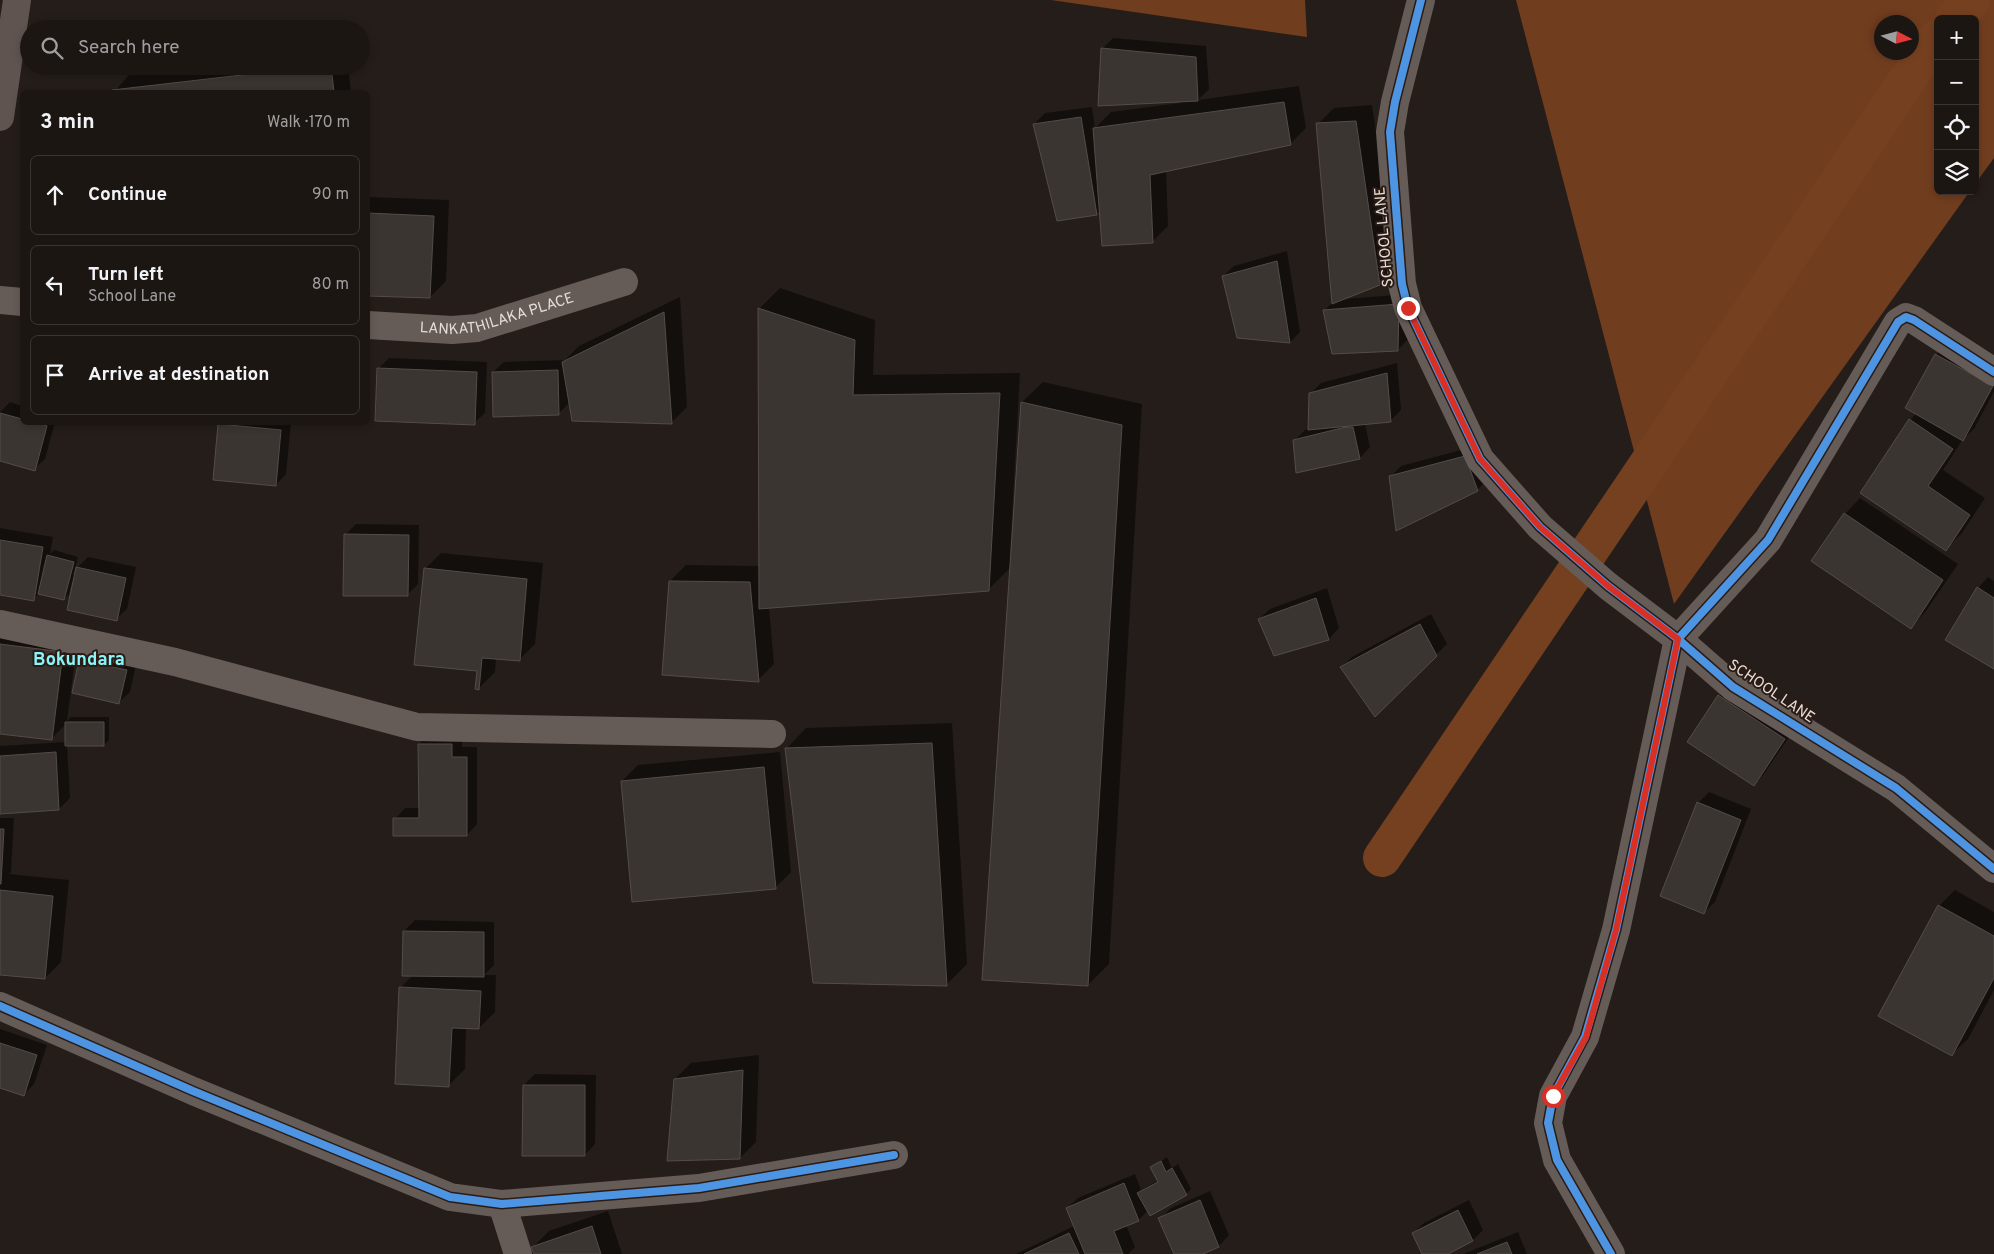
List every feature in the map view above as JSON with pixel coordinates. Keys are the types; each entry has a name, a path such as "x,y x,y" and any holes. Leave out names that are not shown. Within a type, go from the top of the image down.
{"street":[{"path":"0,117 17,0"},
{"name":"SCHOOL LANE","path":"1421,0 1395,102 1390,132 1402,284 1408,308 1480,459 1540,527 1608,586 1678,639 1733,687 1896,788 1994,870"},
{"name":"LANKATHILAKA PLACE","path":"370,325 452,330 477,328 624,282"},
{"path":"0,300 20,302"},
{"path":"1611,1254 1557,1160 1548,1124 1553,1096 1586,1037 1616,930 1678,639 1768,540 1898,322 1906,317 1914,320 1994,372"},
{"path":"0,624 175,662 417,727 772,734"},
{"path":"0,1006 193,1091 450,1197 502,1204 699,1188 894,1155"},
{"path":"502,1204 518,1254"}],"shaded area":[{"path":"1051,0 1305,0 1307,37"},
{"path":"1516,0 1994,0 1994,158 1979,179 1979,15 1934,15 1934,195 1967,195 1674,604"}],"building":[{"path":"1101,48 1196,57 1198,101 1098,106"},
{"path":"242,75 332,75 334,90 112,90"},
{"path":"1284,102 1291,145 1150,175 1153,243 1102,246 1093,128"},
{"path":"1081,117 1097,215 1057,221 1033,124"},
{"path":"1356,121 1380,285 1332,304 1316,123"},
{"path":"370,213 434,216 430,298 370,296"},
{"path":"1277,261 1290,343 1237,338 1222,276"},
{"path":"1399,304 1398,351 1332,354 1323,310"},
{"path":"758,308 855,340 853,395 1000,393 989,591 759,609"},
{"path":"664,312 672,424 572,421 562,362"},
{"path":"1935,354 1993,386 1963,441 1905,408"},
{"path":"377,368 477,372 475,425 375,421"},
{"path":"558,370 559,415 493,417 492,372"},
{"path":"1387,373 1391,422 1308,430 1309,393"},
{"path":"1021,402 1122,425 1088,986 982,980"},
{"path":"0,413 20,418 20,425 47,426 35,471 0,461"},
{"path":"1909,419 1953,449 1928,486 1970,515 1946,551 1860,493"},
{"path":"218,425 281,430 276,486 213,480"},
{"path":"1353,427 1360,459 1296,473 1293,440"},
{"path":"1465,456 1478,491 1396,531 1389,476"},
{"path":"1844,513 1943,580 1911,629 1811,561"},
{"path":"344,534 409,535 408,596 343,596"},
{"path":"0,540 43,547 34,601 0,595"},
{"path":"47,555 74,562 64,600 38,594"},
{"path":"76,567 126,578 117,621 67,610"},
{"path":"424,568 527,579 520,661 482,658 479,690 475,689 477,671 414,665"},
{"path":"669,581 750,582 759,682 662,675"},
{"path":"1977,587 1994,598 1994,669 1945,640"},
{"path":"1316,598 1329,640 1274,656 1258,619"},
{"path":"1420,624 1437,656 1375,717 1340,667"},
{"path":"0,644 63,652 52,740 0,734"},
{"path":"79,660 127,670 119,704 72,693"},
{"path":"1718,695 1785,739 1754,786 1687,742"},
{"path":"65,722 104,722 104,746 65,746"},
{"path":"932,743 947,986 813,983 785,748"},
{"path":"418,744 452,744 452,757 467,757 467,836 393,836 393,818 419,818"},
{"path":"56,752 59,810 0,814 0,756"},
{"path":"764,767 776,889 632,902 621,781"},
{"path":"1697,802 1741,820 1704,914 1660,896"},
{"path":"0,829 4,829 1,884 0,884"},
{"path":"0,890 53,896 45,979 0,975"},
{"path":"1938,905 1994,936 1994,978 1952,1056 1878,1016"},
{"path":"403,931 484,932 484,977 402,976"},
{"path":"399,987 481,991 479,1029 452,1028 449,1087 395,1084"},
{"path":"0,1043 37,1055 24,1096 0,1088"},
{"path":"743,1070 740,1159 667,1161 674,1079"},
{"path":"523,1085 585,1085 585,1156 522,1156"},
{"path":"1161,1161 1166,1172 1172,1168 1187,1195 1150,1216 1137,1193 1158,1182 1150,1167"},
{"path":"1124,1183 1139,1221 1114,1231 1123,1254 1085,1254 1066,1208"},
{"path":"1200,1200 1219,1247 1203,1254 1174,1254 1158,1218"},
{"path":"1458,1210 1473,1241 1448,1254 1422,1254 1412,1233"},
{"path":"592,1226 601,1254 534,1254 531,1247"},
{"path":"1069,1233 1079,1254 1024,1254"},
{"path":"1507,1242 1512,1254 1477,1254"}],"waterway":[{"path":"1958,15 1971,0"},
{"path":"1382,858 1934,42"}],"cycle path":[{"path":"1421,0 1395,102 1390,132 1402,284 1408,308 1480,459 1540,527 1608,586 1678,639 1733,687 1896,788 1994,869"},
{"path":"1611,1254 1557,1160 1548,1123 1553,1096 1585,1037 1616,930 1678,639 1768,540 1898,322 1906,317 1914,320 1994,372"},
{"path":"0,1006 193,1091 450,1197 502,1204 699,1188 894,1155"}],"district":[{"name":"Bokundara","path":"79,660"}],"route":[{"path":"1408,308 1480,459 1540,527 1608,586 1678,639 1616,930 1586,1037 1553,1096"}]}
